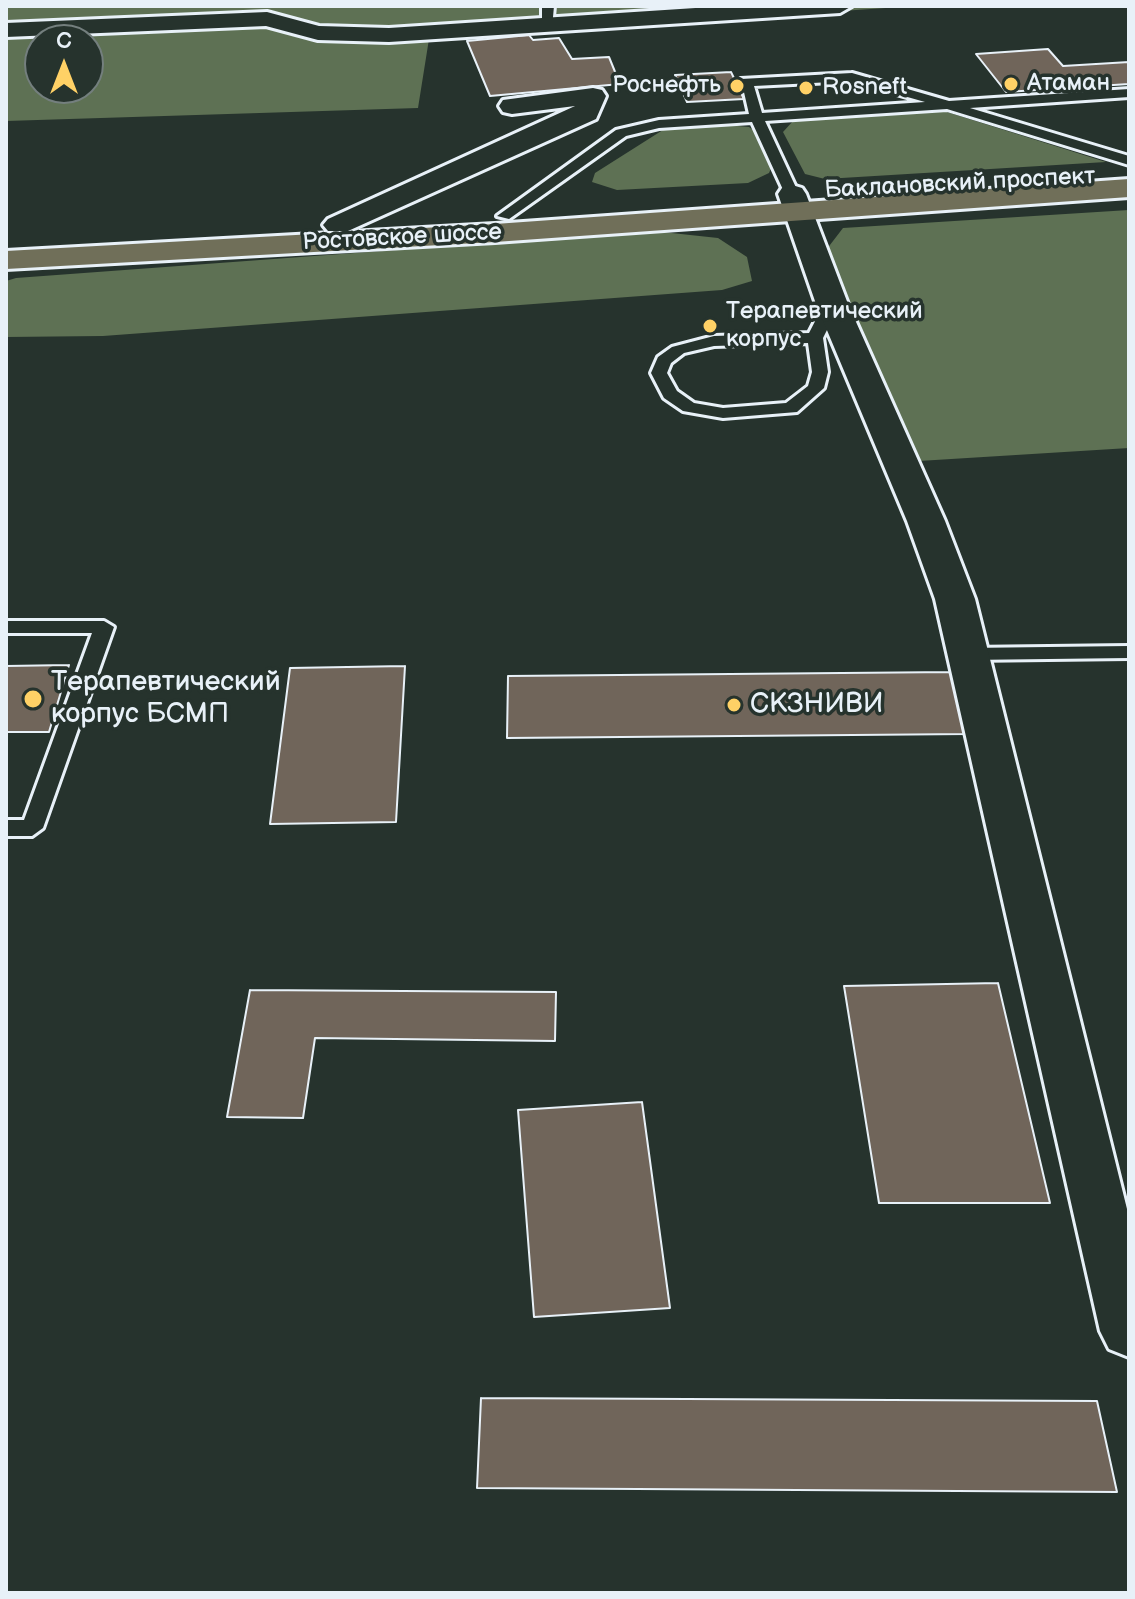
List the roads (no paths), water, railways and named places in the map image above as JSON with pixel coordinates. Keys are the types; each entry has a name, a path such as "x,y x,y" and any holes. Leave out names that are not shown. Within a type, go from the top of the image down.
{"main road":[{"name":"Баклановский проспект","path":"795,202 1129,174"},
{"name":"Баклановский проспект","path":"795,202 1129,188"},
{"name":"Ростовское шоссе","path":"6,244 795,202"},
{"name":"Ростовское шоссе","path":"6,260 495,233 795,202"}],"street":[{"path":"6,30 270,12 332,34 389,35 548,15 840,6"},
{"path":"338,225 586,113 593,96 512,106"},
{"path":"795,202 823,321 926,521 955,599 1129,1331"}],"lane":[{"path":"795,202 756,116 746,82 852,77 1129,161"},
{"path":"504,216 621,133 659,124 1129,93"},
{"path":"823,321 816,388 791,408 723,413 689,407 670,394 659,373 664,361 678,350 823,321"},
{"path":"6,627 104,627 32,828 6,828"},
{"path":"968,654 1129,652"}],"place":[{"name":"Атаман","path":"1011,84"},
{"name":"Роснефть","path":"737,86"},
{"name":"Rosneft","path":"806,88"},
{"name":"Терапевтический корпус","path":"710,326"},
{"name":"Терапевтический корпус БСМП","path":"33,699"},
{"name":"СКЗНИВИ","path":"734,705"}]}
